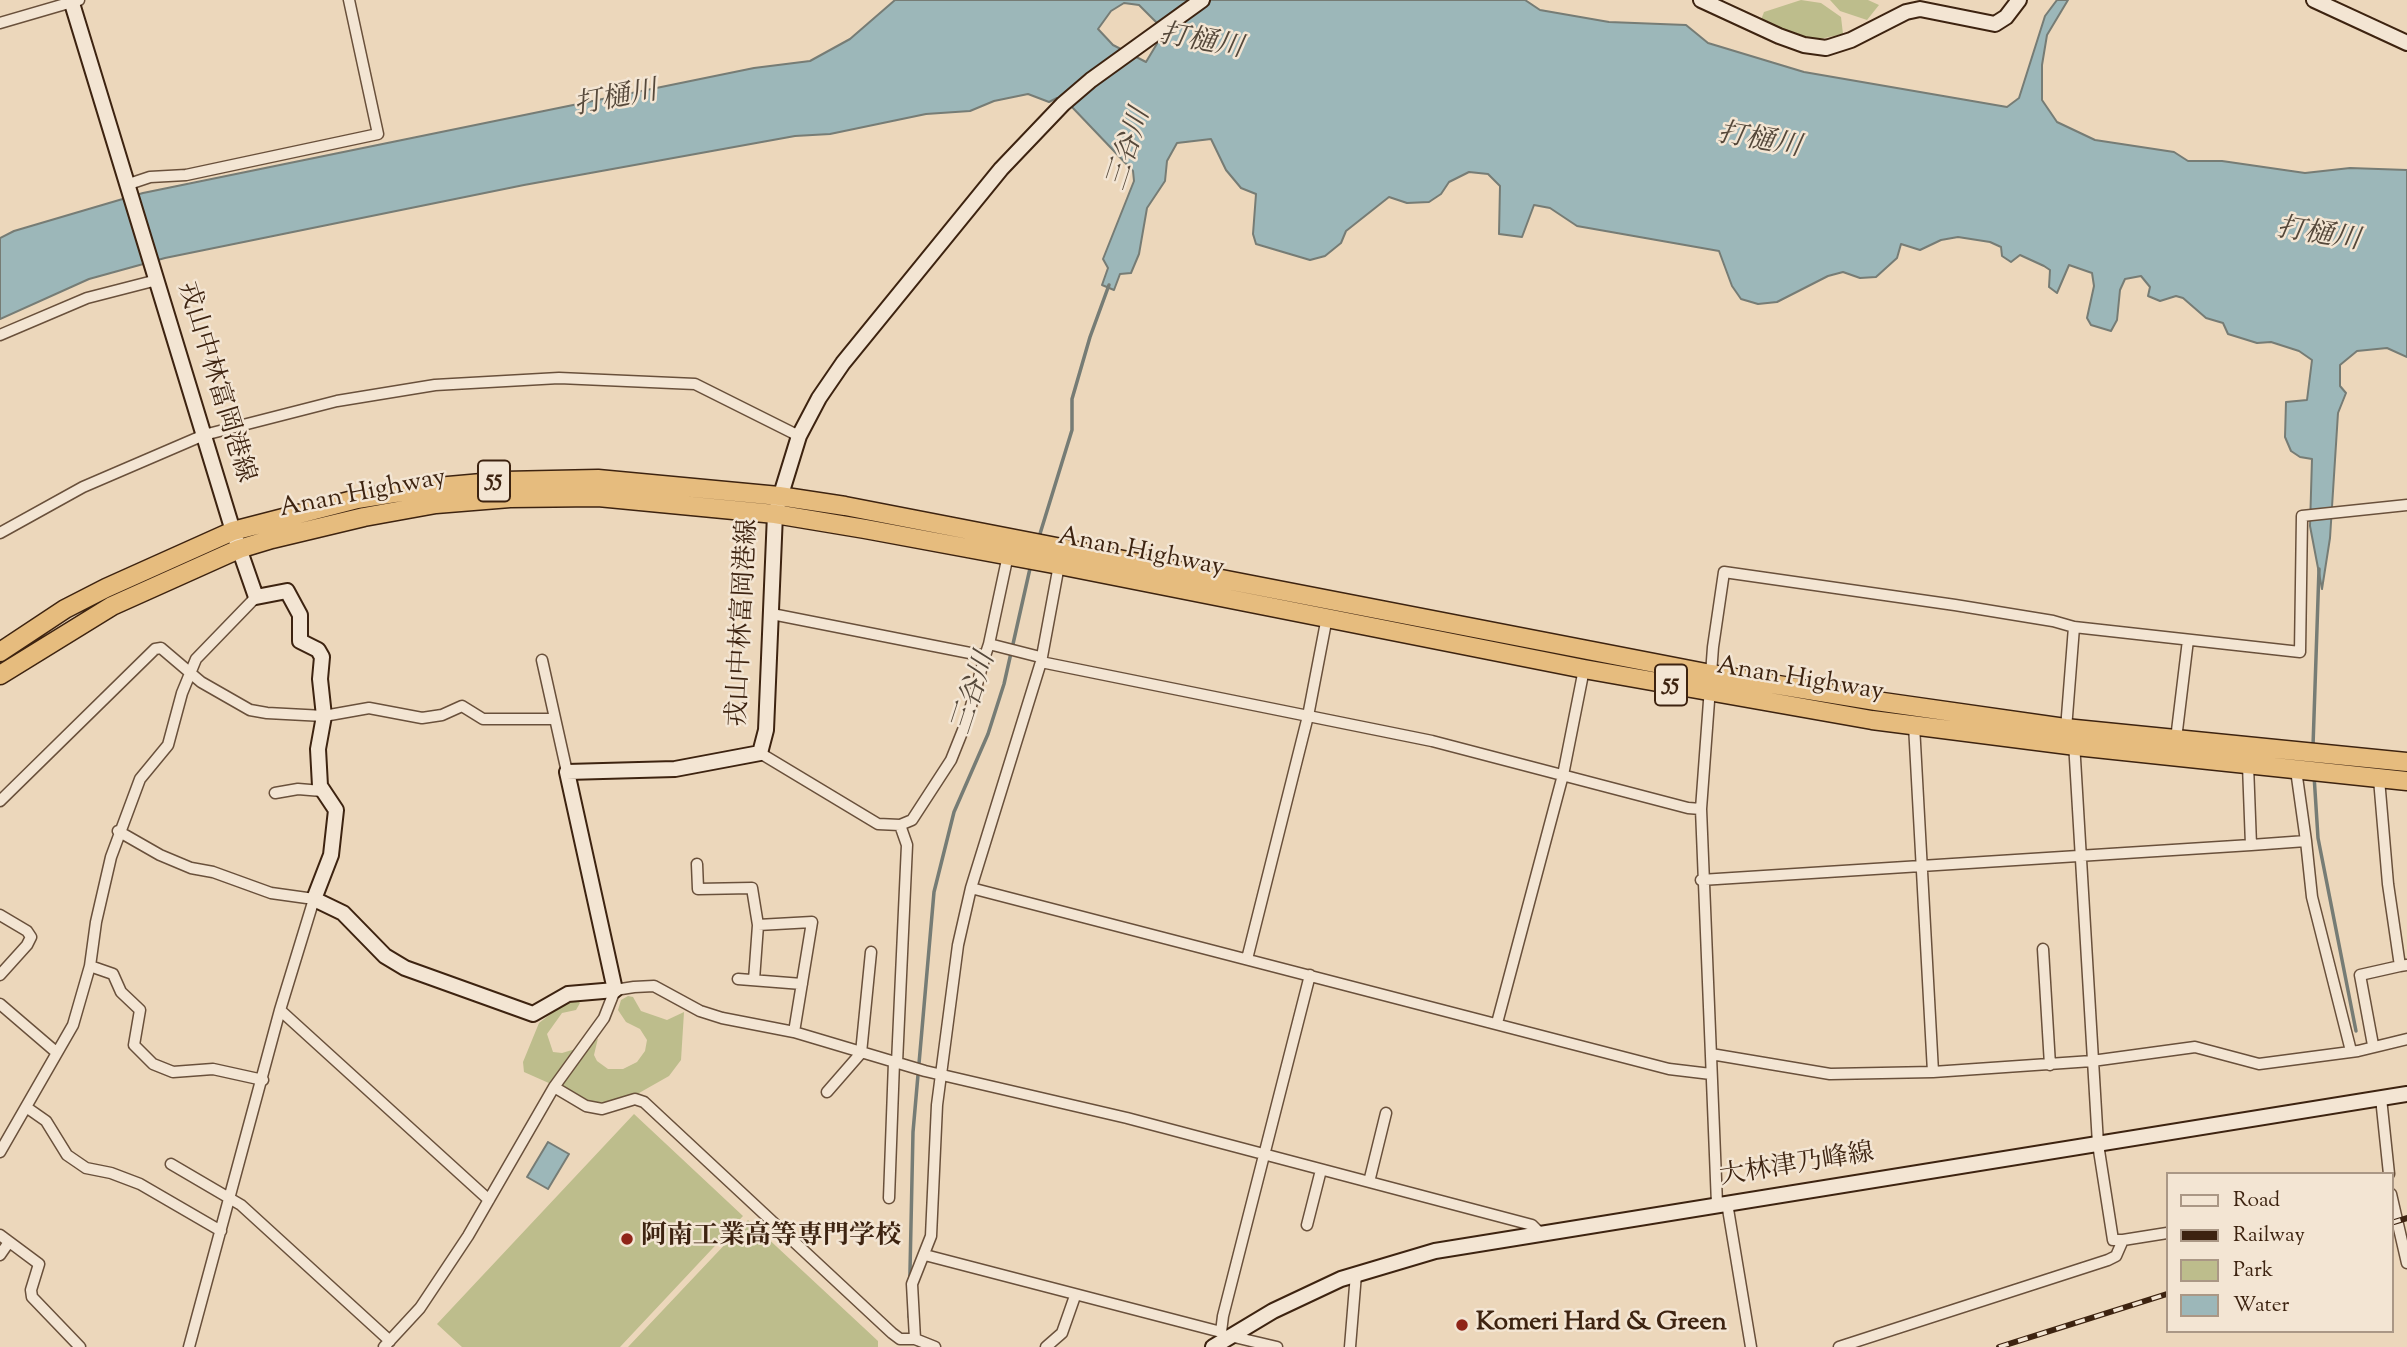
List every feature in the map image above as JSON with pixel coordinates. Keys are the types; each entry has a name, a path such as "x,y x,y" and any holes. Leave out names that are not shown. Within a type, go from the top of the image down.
{"highway":[{"name":"Anan Highway","path":"0,652 96,593 233,531 357,499 504,481 598,479 779,496 845,506 1012,551"},
{"name":"Anan Highway","path":"0,675 112,606 239,549 364,517 436,504 510,498 598,497 775,514 1053,558 1710,683 1914,725 2248,765 2299,764"},
{"name":"Anan Highway","path":"1053,558 1584,669 2065,728 2176,739 2299,764"},
{"name":"55","path":"2299,764 2324,754 2407,762"},
{"name":"55","path":"2299,764 2325,773 2407,781"}],"main road":[{"name":"戎山中林富岡港線","path":"567,772 676,769 760,753 766,730 775,514 799,436 819,398 843,363 1001,170 1063,104 1202,0"},
{"path":"1701,0 1779,36 1804,45 1826,48 1920,9 1996,24 2007,17 2019,0"},
{"path":"2314,0 2407,44"},
{"name":"戎山中林富岡港線","path":"74,1 233,531 256,597"},
{"path":"256,597 287,591 300,615 300,641 318,650 322,657 320,679 324,716 318,749 322,791 336,810 331,855 314,899 328,903 343,913 398,965 522,1012 540,1012 568,994 615,990 567,772"},
{"name":"大林津乃峰線","path":"1213,1347 1226,1335 1307,1295 1356,1274 1435,1251 2407,1094"}],"street":[{"path":"130,188 150,177 186,175 378,135 349,0"},
{"path":"0,23 74,1"},
{"path":"0,335 87,298 156,277"},
{"path":"0,533 83,486 204,435 337,401 422,387 559,378 695,384 799,436"},
{"path":"1751,1347 1722,1204 1711,1074 1701,880 1701,809 1710,683 1724,572 1955,605 2074,627 2300,652 2302,516 2407,505"},
{"path":"760,753 878,824 900,825 912,820 951,760 967,720 985,656 993,645 1012,551"},
{"path":"907,1340 912,1284 931,1236 941,1075 958,945 971,888 1037,658 1053,558"},
{"path":"0,1152 73,1025 90,966 96,922 118,831 140,779 168,745 189,674 201,653 256,597"},
{"path":"772,614 985,656"},
{"path":"1247,959 1308,716 1327,617"},
{"path":"2074,627 2065,728 2076,746 2098,1144 2113,1240 2166,1233"},
{"path":"2176,739 2188,640"},
{"path":"993,645 1037,658 1432,741 1688,808 1701,809"},
{"path":"0,802 155,649 161,648 189,674 250,710 324,716 369,708 422,718 442,715 462,706 483,719 554,719"},
{"path":"542,660 567,772"},
{"path":"1497,1024 1563,775 1584,669"},
{"path":"1914,725 1933,1072"},
{"path":"2299,764 2312,897 2351,1051"},
{"path":"2248,765 2251,845"},
{"path":"2373,1045 2360,975 2404,965 2388,884 2379,779"},
{"path":"275,793 298,789 322,791"},
{"path":"889,1198 899,1064 903,881 907,845 900,825"},
{"path":"118,831 160,855 191,868 213,872 271,893 314,899 280,1010 189,1347"},
{"path":"1701,880 2306,841"},
{"path":"697,864 698,889 752,888 758,925 754,980"},
{"path":"971,888 1670,1069 1711,1074"},
{"path":"0,915 27,931 31,937 0,975"},
{"path":"758,925 812,922 794,1032"},
{"path":"2043,949 2050,1065"},
{"path":"827,1092 861,1053 872,953"},
{"path":"90,966 113,974 121,992 140,1010 134,1045 153,1064 173,1072 213,1069 263,1080"},
{"path":"1226,1335 1264,1154 1310,975"},
{"path":"738,979 802,984"},
{"path":"171,1164 230,1198 387,1344 420,1308 489,1200 554,1087 604,1018 615,990 654,986 700,1011 794,1032 925,1071 1047,1097 1264,1154 1532,1225 1540,1233"},
{"path":"0,1004 56,1052"},
{"path":"280,1010 489,1200"},
{"path":"1711,1054 1830,1074 1933,1072 2092,1061 2195,1047 2259,1064 2351,1051 2407,1039"},
{"path":"554,1087 586,1106 602,1109 635,1099 644,1102 907,1340 935,1347"},
{"path":"2381,1098 2389,1172"},
{"path":"26,1107 46,1121 67,1156 86,1168 111,1172 140,1184 221,1231"},
{"path":"1369,1182 1386,1113"},
{"path":"1307,1225 1321,1170"},
{"path":"2393,1204 2407,1263"},
{"path":"0,1255 4,1238 40,1264 31,1290 32,1297 80,1347"},
{"path":"1839,1347 2108,1260 2116,1256 2123,1240"},
{"path":"925,1255 1277,1347"},
{"path":"1350,1347 1356,1274"},
{"path":"1046,1347 1062,1333 1075,1296"}],"green space":[{"path":"1801,0 1821,3 1841,17 1843,34 1815,40 1793,35 1761,20 1764,12"},
{"path":"1830,0 1868,0 1879,5 1867,20 1840,11"},
{"path":"628,996 633,997 641,1011 667,1020 684,1012 681,1060 669,1076 632,1097 596,1104 524,1072 523,1062 539,1023 566,1002 576,999 580,1003 576,1010 562,1013 547,1034 553,1052 562,1053 592,1044 598,1038 594,1055 597,1061 608,1069 623,1069 637,1062 645,1051 647,1040 640,1029 626,1022 618,1010 621,1000"},
{"path":"634,1114 743,1216 620,1347 462,1347 437,1324"},
{"path":"748,1220 878,1341 878,1347 628,1347"}],"water":[{"name":"打樋川","path":"895,0 1525,0 1540,10 1609,22 1686,25 1708,43 1804,72 2007,107 2019,98 2045,16 2057,0 2068,0 2047,35 2042,65 2042,100 2057,122 2095,140 2174,152 2188,161 2222,161 2305,173 2350,168 2407,170 2407,357 2387,348 2357,351 2340,365 2340,386 2346,393 2338,413 2330,538 2322,589 2310,526 2312,459 2300,457 2291,451 2285,437 2286,402 2307,400 2312,360 2299,351 2271,342 2257,343 2228,334 2223,323 2206,318 2183,298 2176,296 2160,301 2148,296 2150,287 2141,276 2125,279 2120,290 2117,320 2111,331 2091,325 2087,318 2094,286 2092,273 2069,265 2057,293 2049,287 2050,270 2044,266 2020,255 2011,262 2002,256 2001,247 1990,242 1958,237 1941,240 1920,250 1901,244 1897,258 1876,277 1860,278 1843,272 1828,276 1777,302 1758,304 1741,299 1732,286 1719,251 1577,226 1550,208 1534,205 1522,237 1499,234 1500,186 1488,174 1469,172 1449,182 1441,194 1429,202 1407,203 1389,197 1346,231 1341,243 1325,256 1310,260 1256,244 1253,234 1256,194 1241,188 1226,170 1211,139 1177,143 1167,161 1165,181 1147,208 1139,254 1131,273 1120,274 1114,290 1102,285 1108,268 1103,259 1134,181 1133,171 1071,106 1057,98 1049,102 1028,94 994,101 970,111 926,114 830,134 795,136 524,185 165,258 89,279 0,319 0,238 14,231 143,193 754,68 810,61 850,39","holes":["1124,3 1139,5 1158,24 1161,37 1146,62 1113,45 1098,29 1111,11"]},
{"path":"548,1142 569,1154 548,1189 527,1177"}],"waterway":[{"name":"三谷川","path":"1039,537 1072,430 1072,399 1109,285"},
{"name":"三谷川","path":"909,1317 913,1132 934,892 954,812 988,734 1004,684 1031,564"},
{"path":"2313,746 2319,569"},
{"path":"2314,775 2318,838 2356,1031"}],"railway":[{"path":"2393,1222 2407,1218"},
{"path":"1999,1347 2166,1294"}],"place":[{"name":"阿南工業高等専門学校","path":"627,1239"},
{"name":"Komeri Hard & Green","path":"1462,1325"}]}
